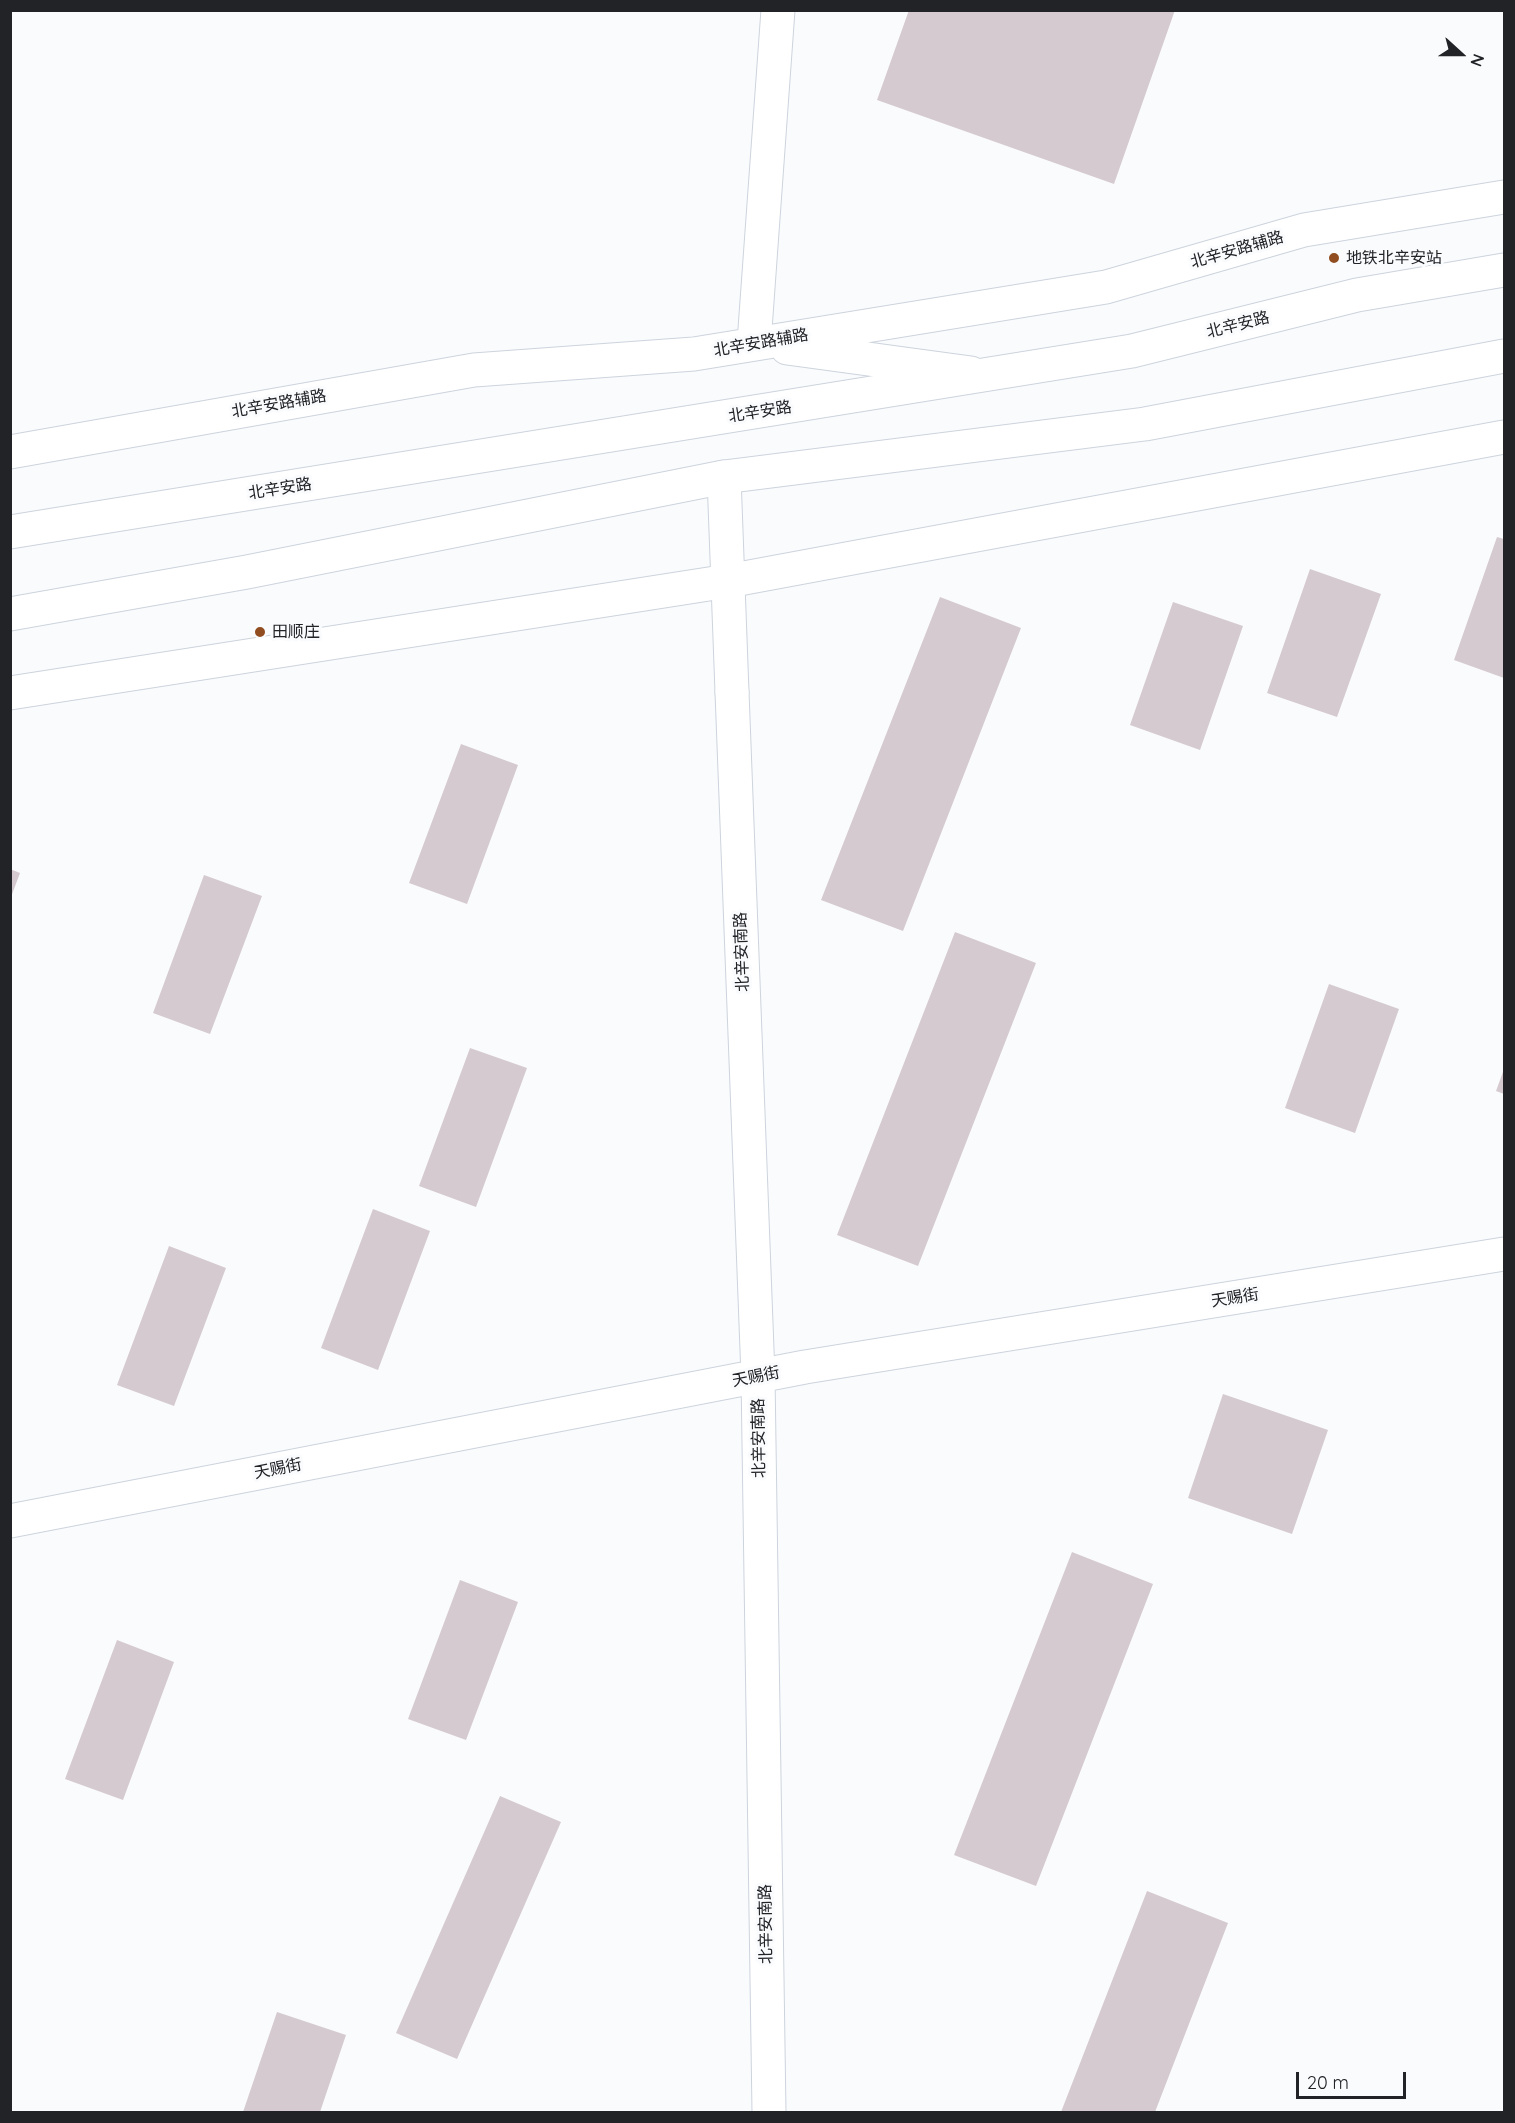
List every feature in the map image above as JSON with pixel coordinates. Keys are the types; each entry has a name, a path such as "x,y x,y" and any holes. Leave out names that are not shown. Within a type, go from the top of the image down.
{"street":[{"path":"778,10 754,344 984,375"},
{"name":"北辛安路辅路","path":"10,452 474,370 694,354 1106,287 1304,230 1504,197"},
{"name":"北辛安路","path":"10,532 1132,351 1358,295 1504,270"},
{"path":"10,614 247,572 724,477 1145,424 1504,356"},
{"path":"10,693 728,581 1504,437"},
{"name":"北辛安南路","path":"724,477 758,1376 769,2112"},
{"name":"天赐街","path":"10,1521 758,1376 1504,1254"}],"building":[{"path":"909,10 1175,10 1114,184 877,100"},
{"path":"1497,537 1504,539 1504,678 1454,660"},
{"path":"1310,569 1381,594 1337,717 1267,693"},
{"path":"940,597 1021,628 903,931 821,900"},
{"path":"1173,602 1243,626 1200,750 1130,725"},
{"path":"461,744 518,765 467,904 409,883"},
{"path":"10,869 20,873 11,897 10,896"},
{"path":"204,875 262,896 210,1034 153,1013"},
{"path":"955,932 1036,963 918,1266 837,1235"},
{"path":"1329,984 1399,1009 1355,1133 1285,1108"},
{"path":"470,1048 527,1068 476,1207 419,1186"},
{"path":"1504,1069 1504,1094 1496,1091"},
{"path":"373,1209 430,1231 378,1370 321,1348"},
{"path":"169,1246 226,1268 174,1406 117,1385"},
{"path":"1223,1394 1328,1430 1292,1534 1188,1498"},
{"path":"1072,1552 1153,1584 1036,1886 954,1855"},
{"path":"460,1580 518,1602 466,1740 408,1719"},
{"path":"117,1640 174,1662 123,1800 65,1779"},
{"path":"500,1796 561,1822 457,2059 396,2033"},
{"path":"1147,1891 1228,1923 1155,2112 1061,2112"},
{"path":"277,2012 346,2035 320,2112 243,2112"}],"place":[{"name":"地铁北辛安站","path":"1334,258"},
{"name":"田顺庄","path":"260,632"}]}
